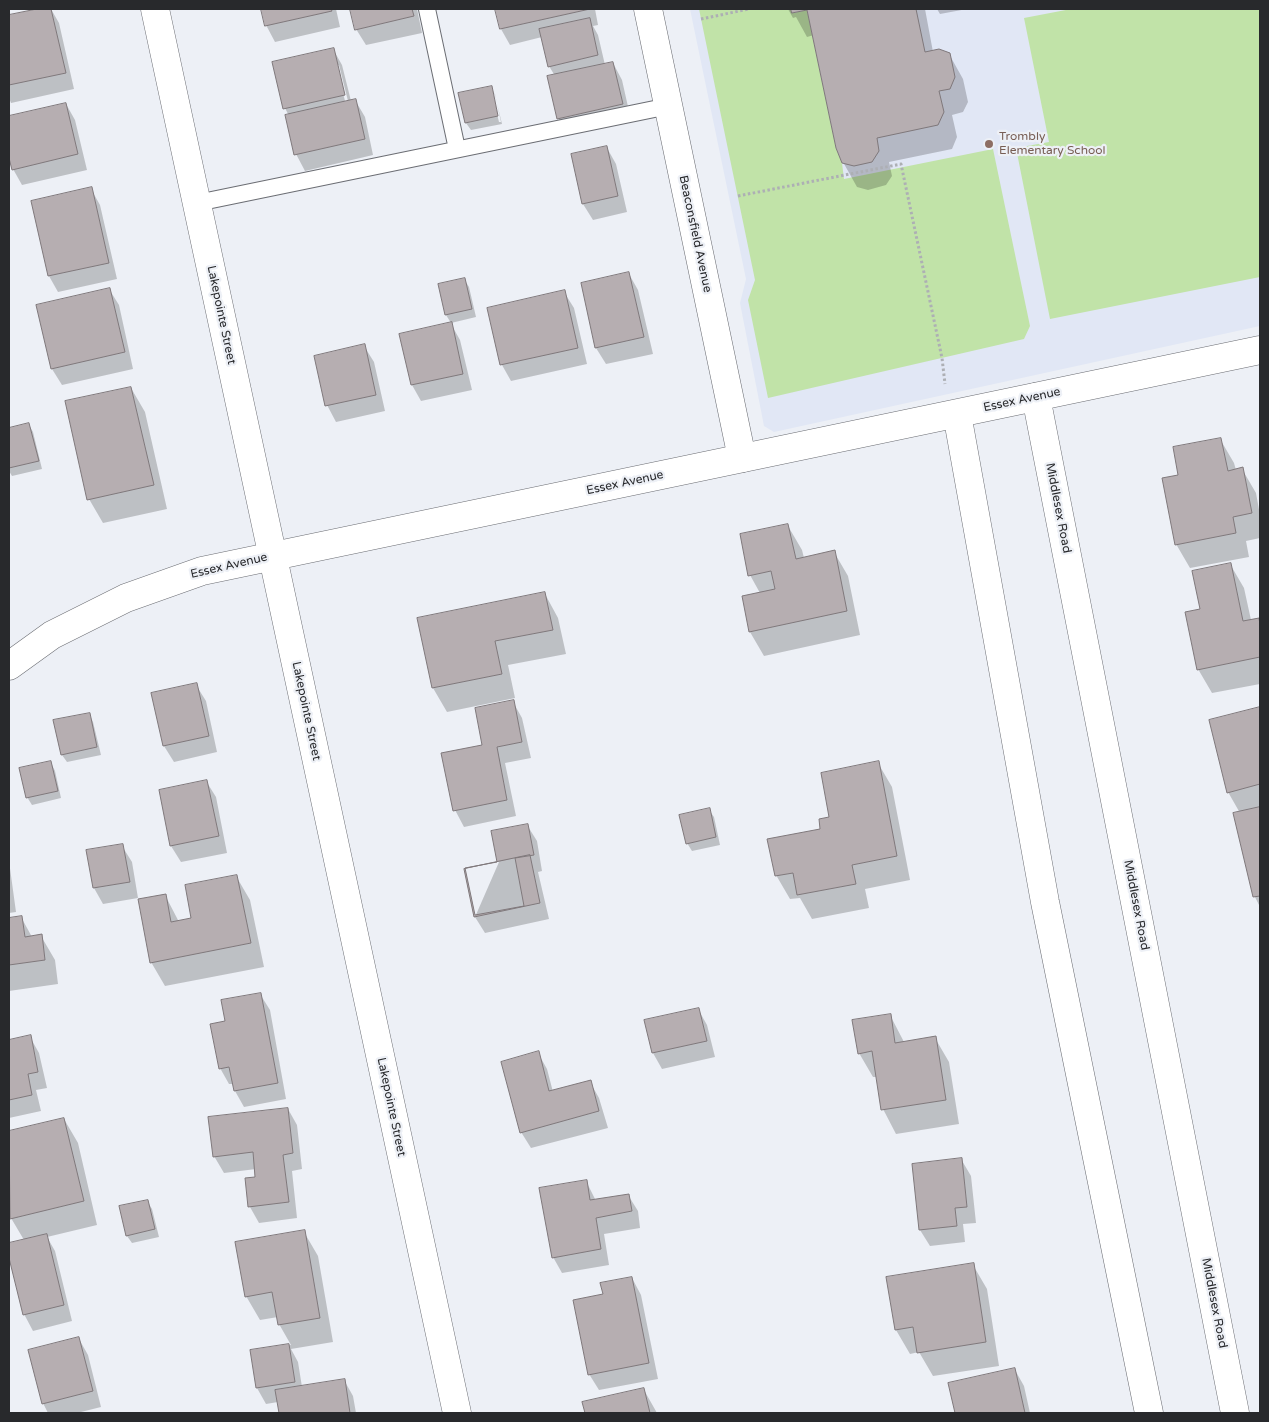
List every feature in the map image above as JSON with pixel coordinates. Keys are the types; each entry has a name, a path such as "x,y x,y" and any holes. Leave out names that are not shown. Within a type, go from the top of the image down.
{"street":[{"name":"Lakepointe Street","path":"155,9 457,1413"},
{"name":"Beaconsfield Avenue","path":"648,9 742,458"},
{"name":"Essex Avenue","path":"9,666 52,635 126,598 202,571 742,458 952,403 1036,397 1260,350"},
{"name":"Middlesex Road","path":"1036,397 1235,1413"},
{"path":"952,403 1045,902 1149,1413"}],"lane":[{"path":"427,9 457,149"},
{"path":"197,203 669,106"}],"path":[{"path":"701,19 749,9"},
{"path":"738,196 901,164 952,403"}],"shaded area":[{"name":"Trombly Elementary School","path":"690,9 1260,9 1260,326 774,432 764,426 740,303 746,279"}],"green space":[{"path":"699,9 791,9 793,13 807,10 844,179 993,149 1030,326 1024,339 768,398 748,300 755,280"},
{"path":"1071,9 1260,9 1260,277 1050,319 1016,148 1049,142 1024,18"}],"building":[{"path":"37,9 51,9 66,73 9,85 9,15"},
{"path":"261,9 331,9 332,11 265,26"},
{"path":"350,9 412,9 414,16 355,30"},
{"path":"495,9 590,9 500,29"},
{"path":"791,9 916,9 925,52 939,49 950,53 955,77 950,89 939,91 944,112 938,125 877,138 879,151 872,162 854,166 842,163 836,148 807,10 792,13"},
{"path":"590,18 598,55 548,67 539,29"},
{"path":"334,48 345,95 283,109 272,62"},
{"path":"613,62 623,104 557,119 547,76"},
{"path":"492,86 498,116 465,123 458,93"},
{"path":"356,99 365,139 294,155 285,115"},
{"path":"66,103 78,154 12,170 9,158 9,116"},
{"path":"607,146 618,196 582,204 571,154"},
{"path":"92,187 109,263 48,276 31,201"},
{"path":"629,272 644,337 595,348 581,283"},
{"path":"465,278 472,309 445,315 438,284"},
{"path":"110,288 125,352 51,369 36,305"},
{"path":"565,290 578,348 500,365 487,308"},
{"path":"452,322 463,374 411,385 399,334"},
{"path":"365,344 376,395 325,406 314,356"},
{"path":"131,387 154,485 87,500 65,401"},
{"path":"29,423 39,461 9,468 9,428"},
{"path":"1221,438 1228,471 1243,467 1252,513 1233,517 1236,533 1175,545 1162,478 1178,475 1173,447"},
{"path":"788,524 796,559 835,550 847,611 749,632 742,596 775,589 771,571 748,576 740,534"},
{"path":"1231,563 1243,621 1259,618 1260,657 1197,670 1185,612 1200,609 1192,571"},
{"path":"545,592 553,630 495,641 502,674 432,688 417,618"},
{"path":"197,683 209,736 163,746 151,693"},
{"path":"514,700 522,742 497,747 507,800 453,811 441,753 482,745 475,708"},
{"path":"1260,707 1260,784 1227,793 1209,720"},
{"path":"90,713 97,747 61,755 53,720"},
{"path":"51,761 58,791 26,798 19,768"},
{"path":"879,761 897,856 852,865 856,884 797,895 793,873 775,876 767,839 820,829 819,819 829,817 821,773"},
{"path":"207,780 219,836 170,846 159,790"},
{"path":"1260,807 1260,896 1253,897 1233,813"},
{"path":"710,808 716,837 686,844 679,815"},
{"path":"528,824 534,855 515,858 524,906 475,915 465,868 497,862 491,831"},
{"path":"123,844 130,882 93,888 86,850"},
{"path":"530,855 540,903 474,917 464,869"},
{"path":"237,875 251,943 150,963 138,899 166,894 171,922 191,918 185,885"},
{"path":"22,916 25,937 42,934 45,960 9,965 9,918"},
{"path":"261,993 278,1083 234,1091 229,1067 219,1069 210,1024 225,1021 221,1000"},
{"path":"699,1008 707,1041 652,1053 644,1020"},
{"path":"891,1014 895,1043 936,1036 946,1100 881,1110 872,1051 858,1054 852,1020"},
{"path":"31,1035 38,1072 28,1074 32,1095 9,1100 9,1040"},
{"path":"539,1051 549,1091 591,1080 599,1111 520,1133 501,1062"},
{"path":"288,1108 293,1153 283,1155 289,1202 248,1207 245,1178 255,1177 253,1152 213,1157 208,1117"},
{"path":"64,1118 84,1201 10,1219 9,1131"},
{"path":"962,1158 967,1207 955,1208 957,1226 919,1230 912,1164"},
{"path":"587,1180 590,1200 629,1194 632,1211 596,1218 601,1249 552,1258 539,1188"},
{"path":"148,1200 155,1229 126,1236 119,1206"},
{"path":"305,1230 320,1318 278,1325 272,1292 245,1297 235,1242"},
{"path":"47,1234 64,1305 23,1315 9,1258 9,1243"},
{"path":"974,1263 986,1342 917,1353 913,1327 895,1330 886,1277"},
{"path":"632,1277 649,1363 588,1375 573,1300 603,1294 600,1283"},
{"path":"79,1337 93,1391 42,1404 28,1350"},
{"path":"289,1344 295,1382 256,1388 250,1350"},
{"path":"1015,1368 1025,1413 955,1413 948,1383"},
{"path":"345,1379 350,1413 279,1413 275,1390"},
{"path":"644,1388 650,1413 585,1413 582,1402"}],"place":[{"name":"Trombly Elementary School","path":"989,144"}]}
